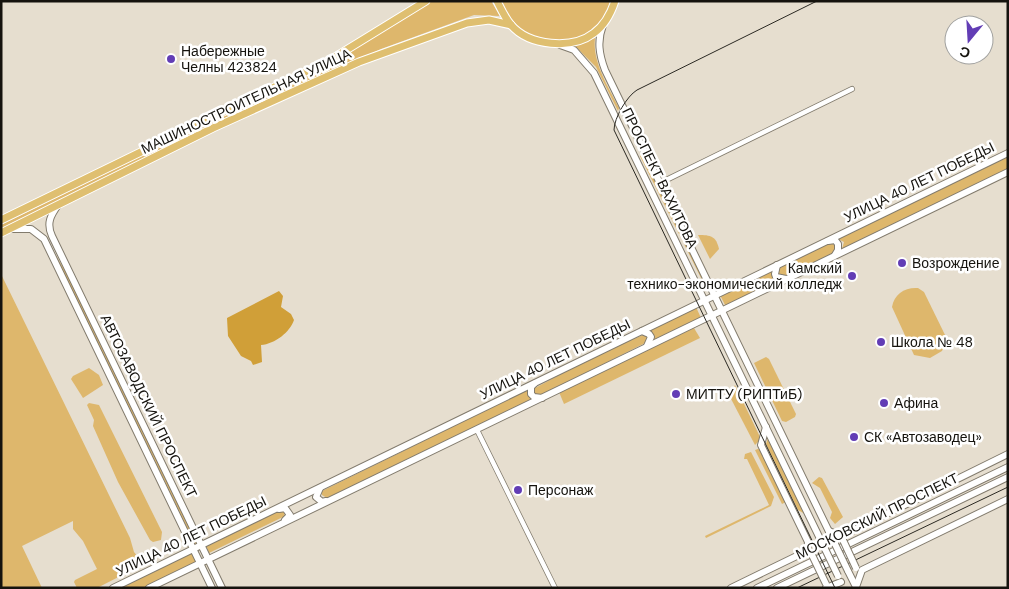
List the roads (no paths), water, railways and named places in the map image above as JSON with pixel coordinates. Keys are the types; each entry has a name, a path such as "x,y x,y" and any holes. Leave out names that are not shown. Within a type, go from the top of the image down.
{"main road":[{"name":"МАШИНОСТРОИТЕЛЬНАЯ УЛИЦА","path":"1,220 330,60 426,1"},
{"path":"497,1 511,25 536,40 551,43 569,43 584,39 594,33 604,23 616,1"},
{"name":"МАШИНОСТРОИТЕЛЬНАЯ УЛИЦА","path":"1,233 213,128 344,69 468,23 489,20 511,25"},
{"path":"264,92 271,92 273,95 269,104"}],"street":[{"name":"ПРОСПЕКТ ВАХИТОВА","path":"604,23 599,41 601,59 856,587"},
{"name":"ПРОСПЕКТ ВАХИТОВА","path":"551,43 574,50 590,66 638,161 841,582"},
{"path":"660,183 852,89"},
{"path":"638,161 637,149 647,157"},
{"name":"УЛИЦА 40 ЛЕТ ПОБЕДЫ","path":"114,587 1008,153"},
{"name":"УЛИЦА 40 ЛЕТ ПОБЕДЫ","path":"149,588 1008,172"},
{"name":"АВТОЗАВОДСКИЙ ПРОСПЕКТ","path":"58,205 49,221 52,236 222,588"},
{"name":"АВТОЗАВОДСКИЙ ПРОСПЕКТ","path":"10,229 31,229 44,239 195,548 212,588"},
{"path":"825,241 831,239 838,244 838,250 834,256"},
{"path":"50,253 52,250 59,252"},
{"path":"777,265 776,277 786,279"},
{"path":"89,330 90,326 96,327"},
{"path":"640,331 645,331 651,337 646,347"},
{"path":"535,383 531,387 531,394 538,399 544,398"},
{"path":"758,409 758,397 761,397 769,406"},
{"path":"766,427 761,445 808,542 809,553 826,586 841,582"},
{"path":"477,430 555,588"},
{"path":"843,538 1008,454"},
{"name":"МОСКОВСКИЙ ПРОСПЕКТ","path":"757,588 1008,467"},
{"name":"МОСКОВСКИЙ ПРОСПЕКТ","path":"777,588 1008,477"},
{"path":"321,487 316,497 318,500 322,502 331,499"},
{"path":"859,569 1007,500"},
{"path":"276,509 286,508 289,511 290,515 282,523"},
{"path":"829,531 843,538 859,569 856,587"},
{"path":"731,588 809,553"}],"tram line":[{"path":"817,1 637,90 629,97 622,108 616,120 614,130 835,588"},
{"path":"797,588 1008,487"}],"place":[{"name":"Набережные Челны 423824","path":"171,59"},
{"name":"Возрождение","path":"902,263"},
{"name":"Камский технико-экономический колледж","path":"852,276"},
{"name":"Школа № 48","path":"881,342"},
{"name":"МИТТУ (РИПТиБ)","path":"676,394"},
{"name":"Афина","path":"884,403"},
{"name":"СК «Автозаводец»","path":"854,437"},
{"name":"Персонаж","path":"518,490"}]}
